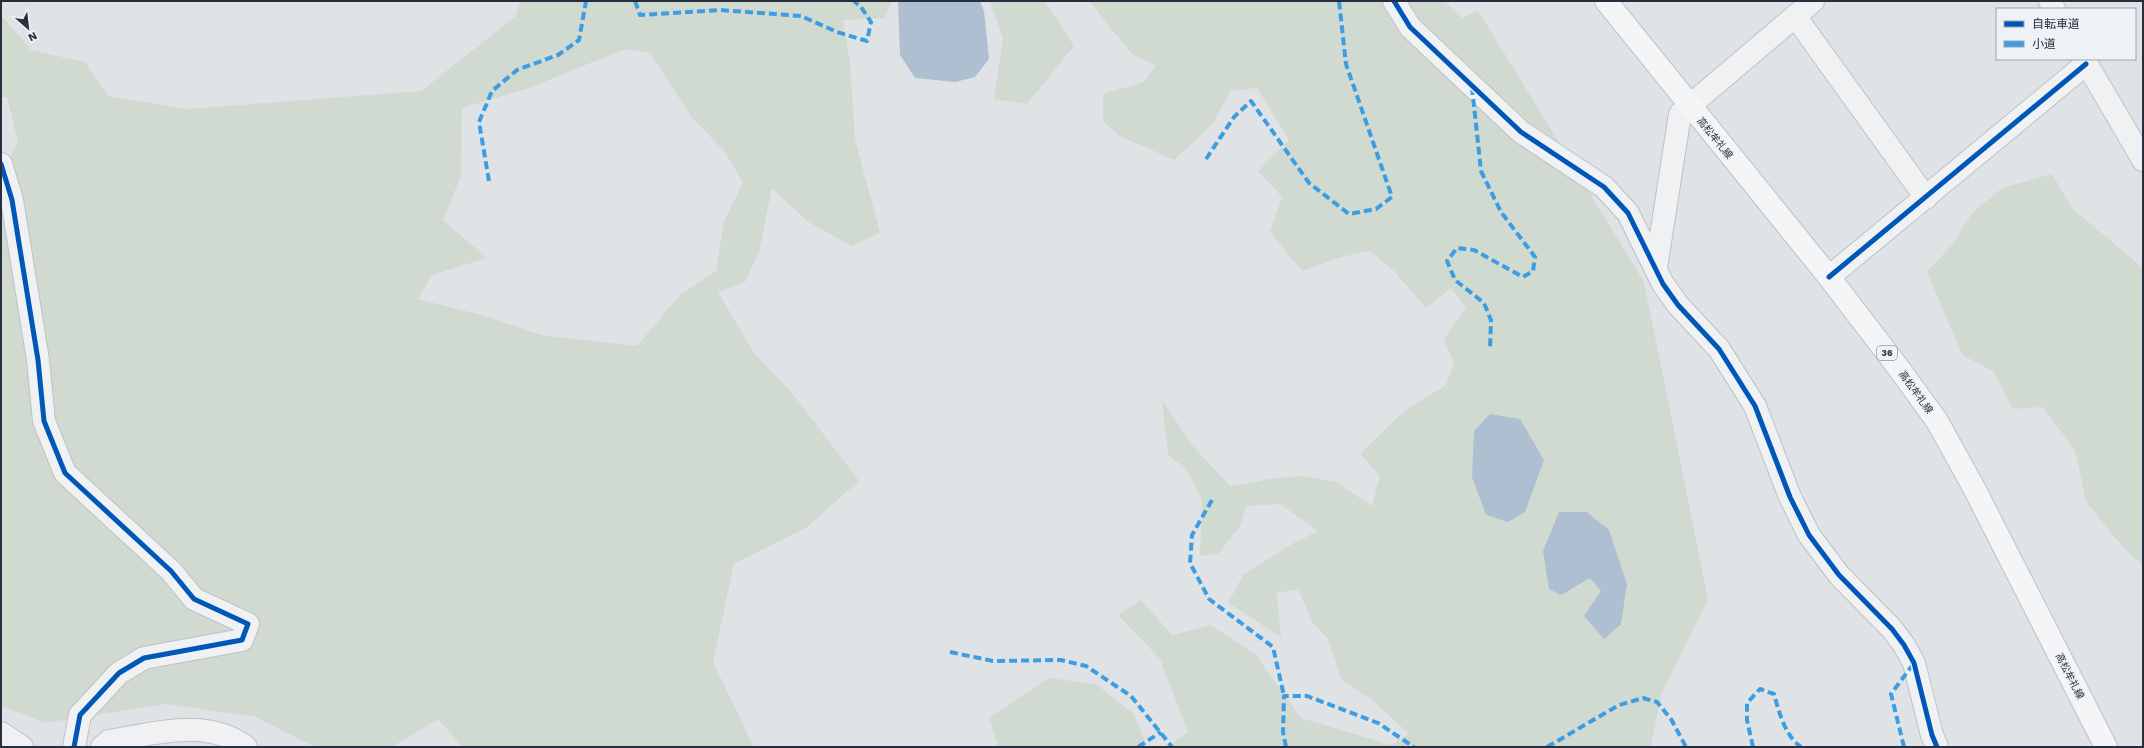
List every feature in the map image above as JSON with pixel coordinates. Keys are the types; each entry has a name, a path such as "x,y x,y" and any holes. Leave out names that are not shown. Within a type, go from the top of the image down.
{"main road":[{"name":"高松牟礼線","path":"1606,1 1828,277 1897,366 1937,421 1974,488 2106,747"}],"street":[{"path":"1394,1 1410,28 1521,132 1604,187 1628,213 1663,284 1678,304 1719,349 1755,406 1790,497 1809,535 1839,575 1892,629 1904,645 1914,663 1932,735 1938,747"},
{"path":"1656,268 1680,114 1813,1"},
{"path":"1796,16 1926,198"},
{"path":"1828,277 1926,198 2085,61 2142,157"},
{"path":"1,164 12,200 38,360 44,421 65,473 171,571 194,599 248,624 242,640 144,658 119,673 80,715 74,747"},
{"path":"102,747 109,741 185,729 216,732 246,747"},
{"path":"1,732 22,747"}],"shaded area":[{"path":"520,1 892,1 885,18 843,20 850,63 855,139 880,233 852,246 808,222 772,188 759,252 745,282 718,292 755,354 793,394 859,481 806,528 734,564 713,662 754,747 463,747 438,719 392,747 315,747 256,717 165,704 45,723 1,706 1,173 18,142 7,97 1,97 1,15 31,50 85,62 108,96 187,109 421,91 516,16","holes":["625,49 650,53 692,118 725,152 743,183 724,221 716,271 680,295 637,346 541,335 482,315 418,299 432,275 487,258 443,220 461,176 462,108 529,88"]},
{"path":"990,1 1045,1 1074,46 1027,104 994,99 1003,38"},
{"path":"1089,1 1444,1 1463,18 1478,10 1644,282 1708,599 1661,695 1651,747 1167,747 1188,732 1160,659 1118,615 1141,600 1172,635 1211,625 1255,654 1301,718 1391,745 1409,734 1373,701 1341,679 1328,639 1313,623 1298,589 1277,593 1281,637 1228,603 1243,575 1290,545 1318,531 1280,504 1246,506 1240,526 1219,553 1200,556 1202,499 1187,470 1168,455 1162,400 1192,445 1230,486 1275,478 1302,476 1336,482 1372,506 1380,476 1360,454 1403,412 1446,385 1454,363 1444,339 1466,308 1451,288 1426,308 1393,270 1370,251 1341,257 1302,271 1270,232 1282,197 1258,171 1289,140 1257,88 1230,91 1213,124 1174,160 1120,136 1103,122 1103,94 1144,82 1156,66 1131,53"},
{"path":"2052,174 2073,209 2143,268 2143,565 2127,552 2086,502 2075,450 2043,407 2013,409 1993,371 1962,355 1927,271 1952,245 1972,213 2002,188"},
{"path":"1049,678 1096,684 1134,714 1147,747 998,747 989,718"}],"water":[{"path":"980,1 984,11 989,59 975,77 955,82 915,78 900,55 898,2"},
{"path":"1490,414 1520,419 1544,460 1525,512 1508,522 1486,515 1472,477 1474,431"},
{"path":"1559,512 1587,512 1609,530 1627,584 1621,624 1604,639 1584,616 1601,591 1590,578 1561,595 1549,589 1543,551"}],"marked path":[{"path":"489,181 479,122 492,91 517,70 558,55 579,40 586,1"},
{"path":"635,1 640,15 720,10 801,16 837,32 867,41 871,22 861,7 854,1"},
{"path":"1206,159 1234,117 1251,101 1309,183 1349,214 1376,209 1392,197 1346,64 1339,1"},
{"path":"1472,87 1481,171 1501,212 1535,257 1533,271 1523,277 1474,250 1457,248 1447,261 1455,280 1484,303 1491,320 1490,349"},
{"path":"1212,500 1192,535 1190,563 1209,599 1273,647 1284,696"},
{"path":"950,652 993,661 1061,660 1086,666 1131,696 1172,747"},
{"path":"1904,747 1891,694 1914,663"},
{"path":"1753,747 1747,720 1747,703 1760,689 1774,694 1783,723 1791,737 1801,747"},
{"path":"1286,747 1283,732 1284,696 1307,696 1378,723 1414,747"},
{"path":"1547,747 1619,705 1643,698 1657,702 1671,719 1686,747"},
{"path":"1138,747 1161,732"}],"cycle path":[{"path":"1394,1 1410,27 1521,132 1604,187 1628,213 1663,284 1678,305 1719,349 1755,406 1790,497 1809,535 1839,575 1892,629 1904,645 1914,663 1932,735 1937,747"},
{"path":"1829,277 2086,64"},
{"path":"1,164 12,200 38,360 44,421 65,473 171,571 194,599 248,624 242,640 144,658 119,673 80,715 74,747"}]}
